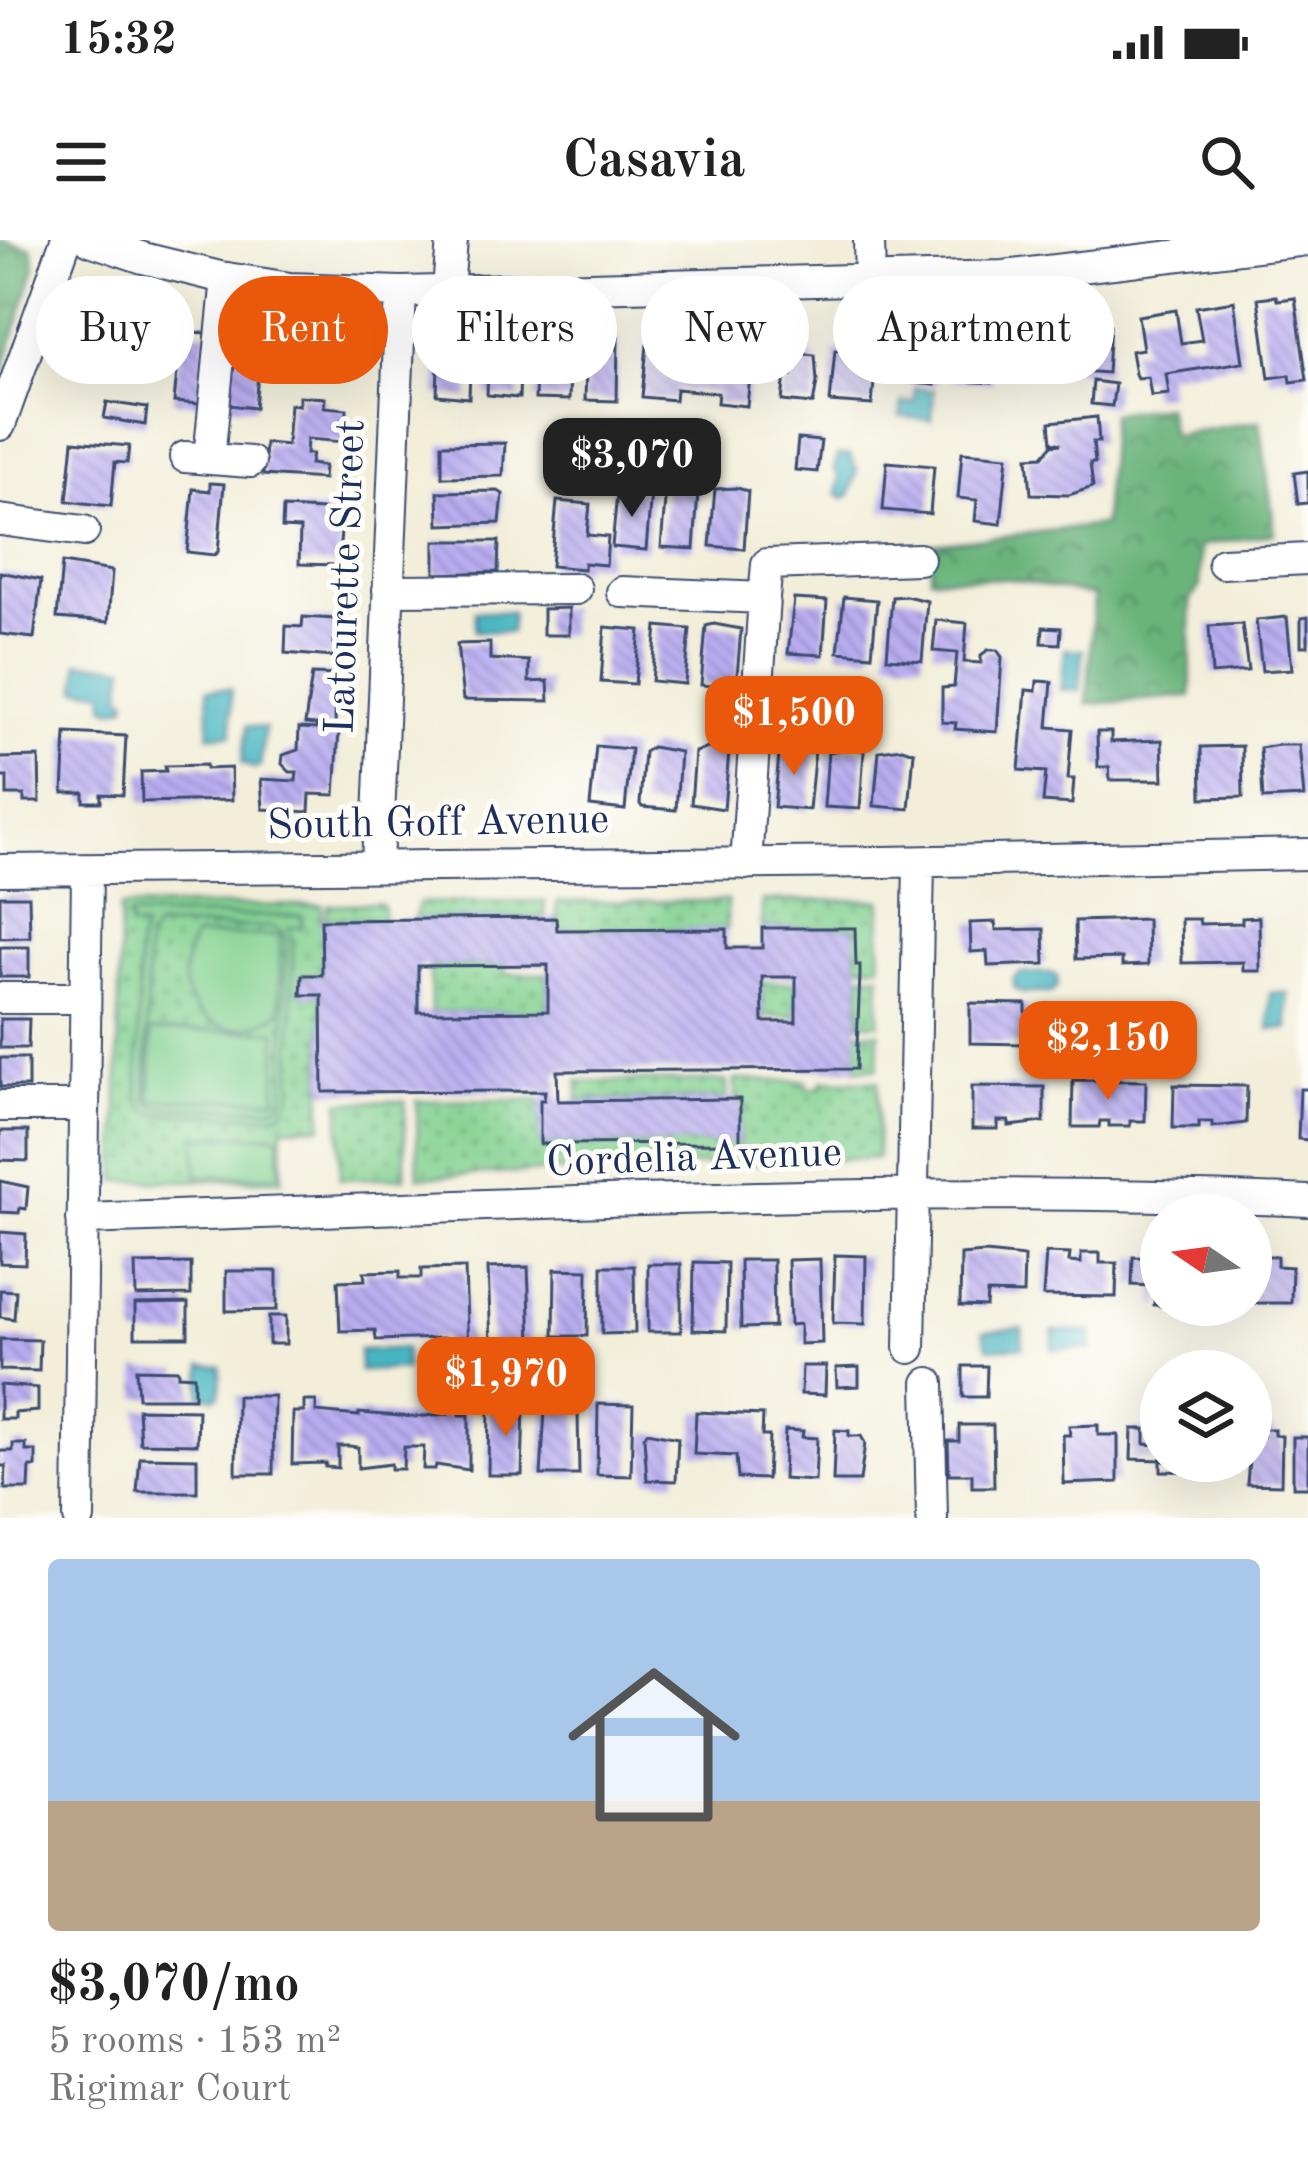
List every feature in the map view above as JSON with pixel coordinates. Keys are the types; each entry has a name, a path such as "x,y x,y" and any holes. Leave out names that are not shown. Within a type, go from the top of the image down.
{"street":[{"path":"0,425 66,240"},
{"path":"90,240 219,276"},
{"path":"449,276 452,240"},
{"path":"869,240 870,276"},
{"path":"1004,276 1307,240"},
{"path":"617,287 833,284"},
{"path":"388,292 412,292"},
{"name":"Latourette Street","path":"377,866 401,292"},
{"path":"218,332 197,458 250,462"},
{"path":"0,520 84,531"},
{"path":"746,864 767,563 919,559"},
{"path":"1222,563 1308,559"},
{"path":"388,590 576,589"},
{"path":"622,592 764,598"},
{"name":"South Goff Avenue","path":"0,871 1308,854"},
{"path":"910,1348 919,862"},
{"path":"79,1518 87,872"},
{"path":"0,998 86,998"},
{"path":"0,1106 84,1106"},
{"name":"Cordelia Avenue","path":"82,1219 913,1194 1177,1195 1308,1202"},
{"path":"929,1383 932,1518"}],"green space":[{"path":"0,240 32,248 35,267 0,381"},
{"path":"1166,406 1171,435 1260,421 1275,533 1200,546 1200,586 1190,601 1191,696 1087,704 1094,596 1010,579 930,577 932,544 1103,525 1111,413"},
{"path":"881,900 880,965 856,965 854,928 762,928 762,901"},
{"path":"545,901 545,918 414,919 419,903"},
{"path":"727,901 727,929 557,930 557,902"},
{"path":"322,905 322,975 302,975 301,994 322,995 322,1126 283,1127 282,1180 117,1181 120,907"},
{"path":"328,905 383,906 383,919 326,919"},
{"path":"130,916 302,916 302,927 288,928 293,942 292,1093 283,1112 273,1116 154,1114 143,1107 138,1096 139,944 144,928 130,927","holes":["157,927 272,927 286,941 280,1104 271,1108 161,1108 147,1101 147,940"]},
{"path":"280,935 280,1012 258,1024 236,1028 201,1015 184,981 195,936"},
{"path":"504,965 505,974 548,974 548,1011 431,1012 430,966"},
{"path":"860,975 880,975 879,1023 860,1023"},
{"path":"763,983 796,983 796,1016 763,1017"},
{"path":"151,1031 276,1031 276,1099 151,1100"},
{"path":"856,1032 879,1032 878,1068 856,1069"},
{"path":"735,1080 806,1081 806,1088 821,1088 822,1081 878,1081 877,1158 418,1177 417,1101 540,1100 541,1144 716,1143 716,1149 721,1149 723,1143 740,1142 740,1111 746,1111 746,1106 735,1099"},
{"path":"578,1081 727,1081 727,1099 578,1100"},
{"path":"405,1101 405,1177 340,1179 340,1102"},
{"path":"279,1135 280,1176 197,1176 196,1137"}],"water":[{"path":"915,388 934,390 932,420 900,417 902,402 914,402"},
{"path":"850,455 857,471 850,495 844,498 837,494 839,477 834,469 838,456"},
{"path":"475,611 512,612 511,632 475,631"},
{"path":"1065,649 1083,650 1080,691 1061,690"},
{"path":"79,662 125,666 122,696 127,697 126,706 113,709 105,705 105,691 78,689"},
{"path":"208,689 231,689 232,735 209,735"},
{"path":"247,726 265,728 260,766 254,769 242,763"},
{"path":"1021,973 1051,973 1057,976 1057,987 1051,993 1021,993 1014,987 1014,978"},
{"path":"1270,993 1288,993 1288,1029 1270,1029"},
{"path":"1098,1032 1124,1040 1125,1052 1097,1057 1090,1041"},
{"path":"1165,1038 1186,1039 1180,1073 1164,1073"},
{"path":"1022,1328 1023,1347 988,1348 983,1332"},
{"path":"1053,1331 1092,1332 1091,1349 1052,1349"},
{"path":"405,1348 405,1369 360,1371 359,1350"},
{"path":"202,1366 221,1367 220,1395 215,1398 201,1395"}],"building":[{"path":"1276,296 1277,300 1295,298 1307,380 1291,382 1290,375 1269,378 1258,298"},
{"path":"1234,301 1243,362 1166,374 1169,394 1151,396 1148,377 1135,374 1131,351 1143,349 1138,316 1176,310 1181,343 1202,340 1196,307"},
{"path":"194,332 206,333 200,404 174,402 176,384 194,384"},
{"path":"618,337 617,401 585,400 586,384 617,384"},
{"path":"809,354 815,355 813,404 782,401 784,384 809,384"},
{"path":"833,371 833,384 874,384 872,405 830,402"},
{"path":"231,384 257,384 255,408 229,405"},
{"path":"437,384 469,384 469,398 437,395"},
{"path":"487,384 519,384 519,398 487,395"},
{"path":"535,384 570,384 569,400 535,399"},
{"path":"643,384 749,384 747,406 717,403 718,393 676,389 675,400 642,397"},
{"path":"1093,384 1115,384 1112,406 1091,404"},
{"path":"299,396 325,398 324,407 347,409 345,442 307,439 310,464 324,466 323,479 263,475 265,443 287,445 290,404 299,405"},
{"path":"107,402 147,408 145,425 104,418"},
{"path":"1097,417 1099,442 1093,442 1095,463 1090,463 1093,487 1069,495 1031,494 1028,457 1043,456 1052,445 1061,444 1052,442 1050,422"},
{"path":"798,439 821,441 817,472 795,470"},
{"path":"73,441 129,446 127,463 115,462 111,506 67,501"},
{"path":"505,443 503,476 442,477 442,444"},
{"path":"962,452 1008,456 1001,524 975,521 977,500 958,498"},
{"path":"887,462 934,466 930,514 883,510"},
{"path":"1308,471 1308,503 1298,504 1294,473"},
{"path":"210,483 224,484 218,552 187,552 193,489 210,491"},
{"path":"666,489 698,492 694,549 661,547"},
{"path":"715,489 748,491 744,549 710,546"},
{"path":"621,490 651,492 646,550 612,547"},
{"path":"438,492 503,494 500,523 439,525"},
{"path":"557,501 590,504 587,535 608,537 606,565 551,566"},
{"path":"283,508 343,511 338,565 299,564 300,529 282,528"},
{"path":"435,541 499,541 498,572 435,574"},
{"path":"62,563 112,571 108,622 57,618"},
{"path":"0,572 41,580 34,638 0,634"},
{"path":"844,597 877,600 872,655 838,652"},
{"path":"892,597 927,601 922,661 887,658"},
{"path":"794,599 827,601 823,655 788,653"},
{"path":"569,608 569,635 543,635 543,609"},
{"path":"303,617 335,619 339,641 334,641 333,657 285,653 286,626 302,627"},
{"path":"1287,617 1292,669 1262,671 1256,620"},
{"path":"1308,617 1308,646 1301,646 1301,618"},
{"path":"936,620 967,623 964,662 981,663 981,655 988,650 997,650 1002,657 997,732 955,729 956,723 942,722 942,688 954,687 957,653 933,651"},
{"path":"1242,624 1248,671 1212,674 1209,626"},
{"path":"657,626 690,629 685,684 652,681"},
{"path":"706,626 741,629 736,688 701,685"},
{"path":"605,627 640,630 635,684 601,682"},
{"path":"1043,627 1061,628 1060,644 1042,643"},
{"path":"490,643 490,659 529,661 529,682 548,681 549,701 463,700 457,644"},
{"path":"312,674 336,675 335,726 329,725 339,730 335,795 310,794 309,812 263,809 261,779 296,781 297,772 282,764 283,755 298,750 299,728 316,729 316,725 305,724"},
{"path":"1037,681 1052,682 1048,727 1072,729 1068,779 1074,779 1072,804 1043,802 1046,772 1019,770 1026,690 1036,691"},
{"path":"1097,732 1111,732 1111,742 1162,740 1163,780 1110,780 1109,767 1098,767"},
{"path":"66,733 126,736 123,795 101,794 101,802 84,802 84,793 63,793"},
{"path":"780,745 815,749 809,810 774,807"},
{"path":"1299,745 1304,797 1263,799 1260,748"},
{"path":"596,746 631,749 625,810 590,806"},
{"path":"1242,746 1243,797 1202,798 1201,747"},
{"path":"652,747 680,752 676,810 640,804 644,752"},
{"path":"708,748 729,752 724,809 691,804 695,752"},
{"path":"902,748 914,752 909,809 874,806 879,751"},
{"path":"864,751 860,809 824,807 828,752"},
{"path":"39,757 40,802 7,795 0,758"},
{"path":"206,765 206,769 231,768 232,800 142,802 141,772"},
{"path":"0,896 29,896 30,937 0,938"},
{"path":"1259,917 1260,971 1243,971 1243,962 1182,963 1181,919 1199,919 1200,924 1242,923 1242,918"},
{"path":"556,918 557,930 727,929 727,948 762,948 762,928 855,928 856,965 860,965 856,1069 557,1071 558,1101 740,1099 740,1143 540,1144 540,1100 545,1091 323,1092 322,995 301,995 302,975 322,975 321,920","holes":["548,965 548,1011 418,1012 418,966","762,977 796,977 796,1022 763,1022"]},
{"path":"1147,919 1148,965 1122,966 1122,958 1076,959 1075,921"},
{"path":"995,922 996,930 1044,929 1045,964 988,966 987,951 971,952 970,923"},
{"path":"0,947 29,947 29,977 0,977"},
{"path":"970,1003 1026,1004 1026,1044 970,1043"},
{"path":"0,1019 29,1019 28,1048 0,1048"},
{"path":"0,1058 28,1058 28,1087 0,1087"},
{"path":"1073,1080 1146,1081 1145,1121 1130,1121 1130,1126 1100,1121 1099,1127 1072,1127"},
{"path":"1174,1085 1247,1086 1246,1123 1212,1127 1212,1122 1199,1122 1199,1128 1173,1128"},
{"path":"972,1086 1044,1087 1044,1122 1009,1126 1009,1121 998,1121 998,1129 972,1129"},
{"path":"1300,1089 1308,1089 1308,1140 1298,1139"},
{"path":"0,1131 28,1131 28,1161 0,1160"},
{"path":"0,1181 28,1187 26,1209 0,1212"},
{"path":"0,1232 26,1234 25,1264 0,1263"},
{"path":"1046,1253 1070,1254 1069,1262 1081,1263 1081,1253 1100,1253 1100,1263 1117,1263 1116,1297 1043,1296"},
{"path":"835,1255 866,1256 865,1324 833,1323"},
{"path":"961,1255 1024,1257 1023,1294 987,1293 986,1307 960,1306"},
{"path":"1272,1256 1277,1256 1277,1266 1292,1267 1291,1303 1272,1303"},
{"path":"1133,1257 1140,1257 1140,1285 1132,1285"},
{"path":"820,1259 822,1343 800,1344 800,1324 790,1325 788,1260"},
{"path":"740,1260 773,1260 774,1327 741,1328"},
{"path":"694,1262 727,1263 726,1331 693,1330"},
{"path":"191,1263 191,1295 136,1296 135,1264"},
{"path":"648,1264 681,1264 681,1332 648,1332"},
{"path":"602,1266 634,1266 635,1333 602,1334"},
{"path":"528,1267 531,1342 491,1344 488,1268"},
{"path":"465,1268 468,1353 445,1354 445,1338 376,1340 375,1330 340,1331 338,1281 365,1280 364,1272 400,1271 400,1278 421,1278 421,1269"},
{"path":"555,1269 588,1270 587,1336 554,1336"},
{"path":"226,1271 277,1271 277,1310 226,1311"},
{"path":"0,1290 16,1291 14,1319 0,1317"},
{"path":"188,1303 188,1337 135,1337 135,1304"},
{"path":"269,1316 286,1316 286,1344 269,1344"},
{"path":"0,1339 40,1340 39,1371 0,1370"},
{"path":"802,1366 826,1366 825,1395 801,1394"},
{"path":"963,1366 987,1366 986,1397 963,1397"},
{"path":"859,1367 859,1386 837,1387 836,1368"},
{"path":"136,1369 178,1370 178,1375 194,1376 194,1398 138,1398"},
{"path":"0,1385 38,1388 38,1411 0,1419"},
{"path":"237,1396 274,1396 273,1474 236,1474"},
{"path":"304,1401 316,1401 316,1412 414,1417 448,1414 448,1403 460,1403 460,1415 469,1415 469,1470 436,1465 423,1469 424,1447 404,1447 403,1469 391,1469 391,1464 358,1468 358,1447 349,1446 338,1446 338,1468 325,1467 326,1463 292,1464 293,1412 304,1412"},
{"path":"489,1404 524,1404 522,1475 488,1475"},
{"path":"598,1404 633,1405 631,1476 597,1475"},
{"path":"138,1409 198,1410 197,1444 140,1443"},
{"path":"545,1411 578,1411 579,1475 541,1475"},
{"path":"696,1412 763,1415 762,1436 769,1436 767,1479 738,1478 736,1456 694,1454"},
{"path":"959,1425 993,1425 994,1487 972,1487 972,1474 949,1474 948,1441 959,1441"},
{"path":"1098,1425 1098,1435 1118,1435 1118,1482 1064,1484 1063,1435 1070,1435 1069,1426"},
{"path":"1132,1429 1140,1429 1140,1459 1131,1459"},
{"path":"1274,1429 1274,1435 1282,1436 1281,1485 1247,1484 1272,1482"},
{"path":"785,1430 817,1438 815,1481 783,1479"},
{"path":"835,1430 861,1436 865,1443 860,1481 833,1481"},
{"path":"647,1432 678,1438 676,1481 647,1480"},
{"path":"1293,1437 1308,1437 1308,1487 1293,1487"},
{"path":"13,1444 26,1444 26,1451 36,1451 29,1489 5,1489 6,1466 0,1466 0,1451 13,1451"},
{"path":"140,1457 197,1458 197,1492 137,1492"}]}
